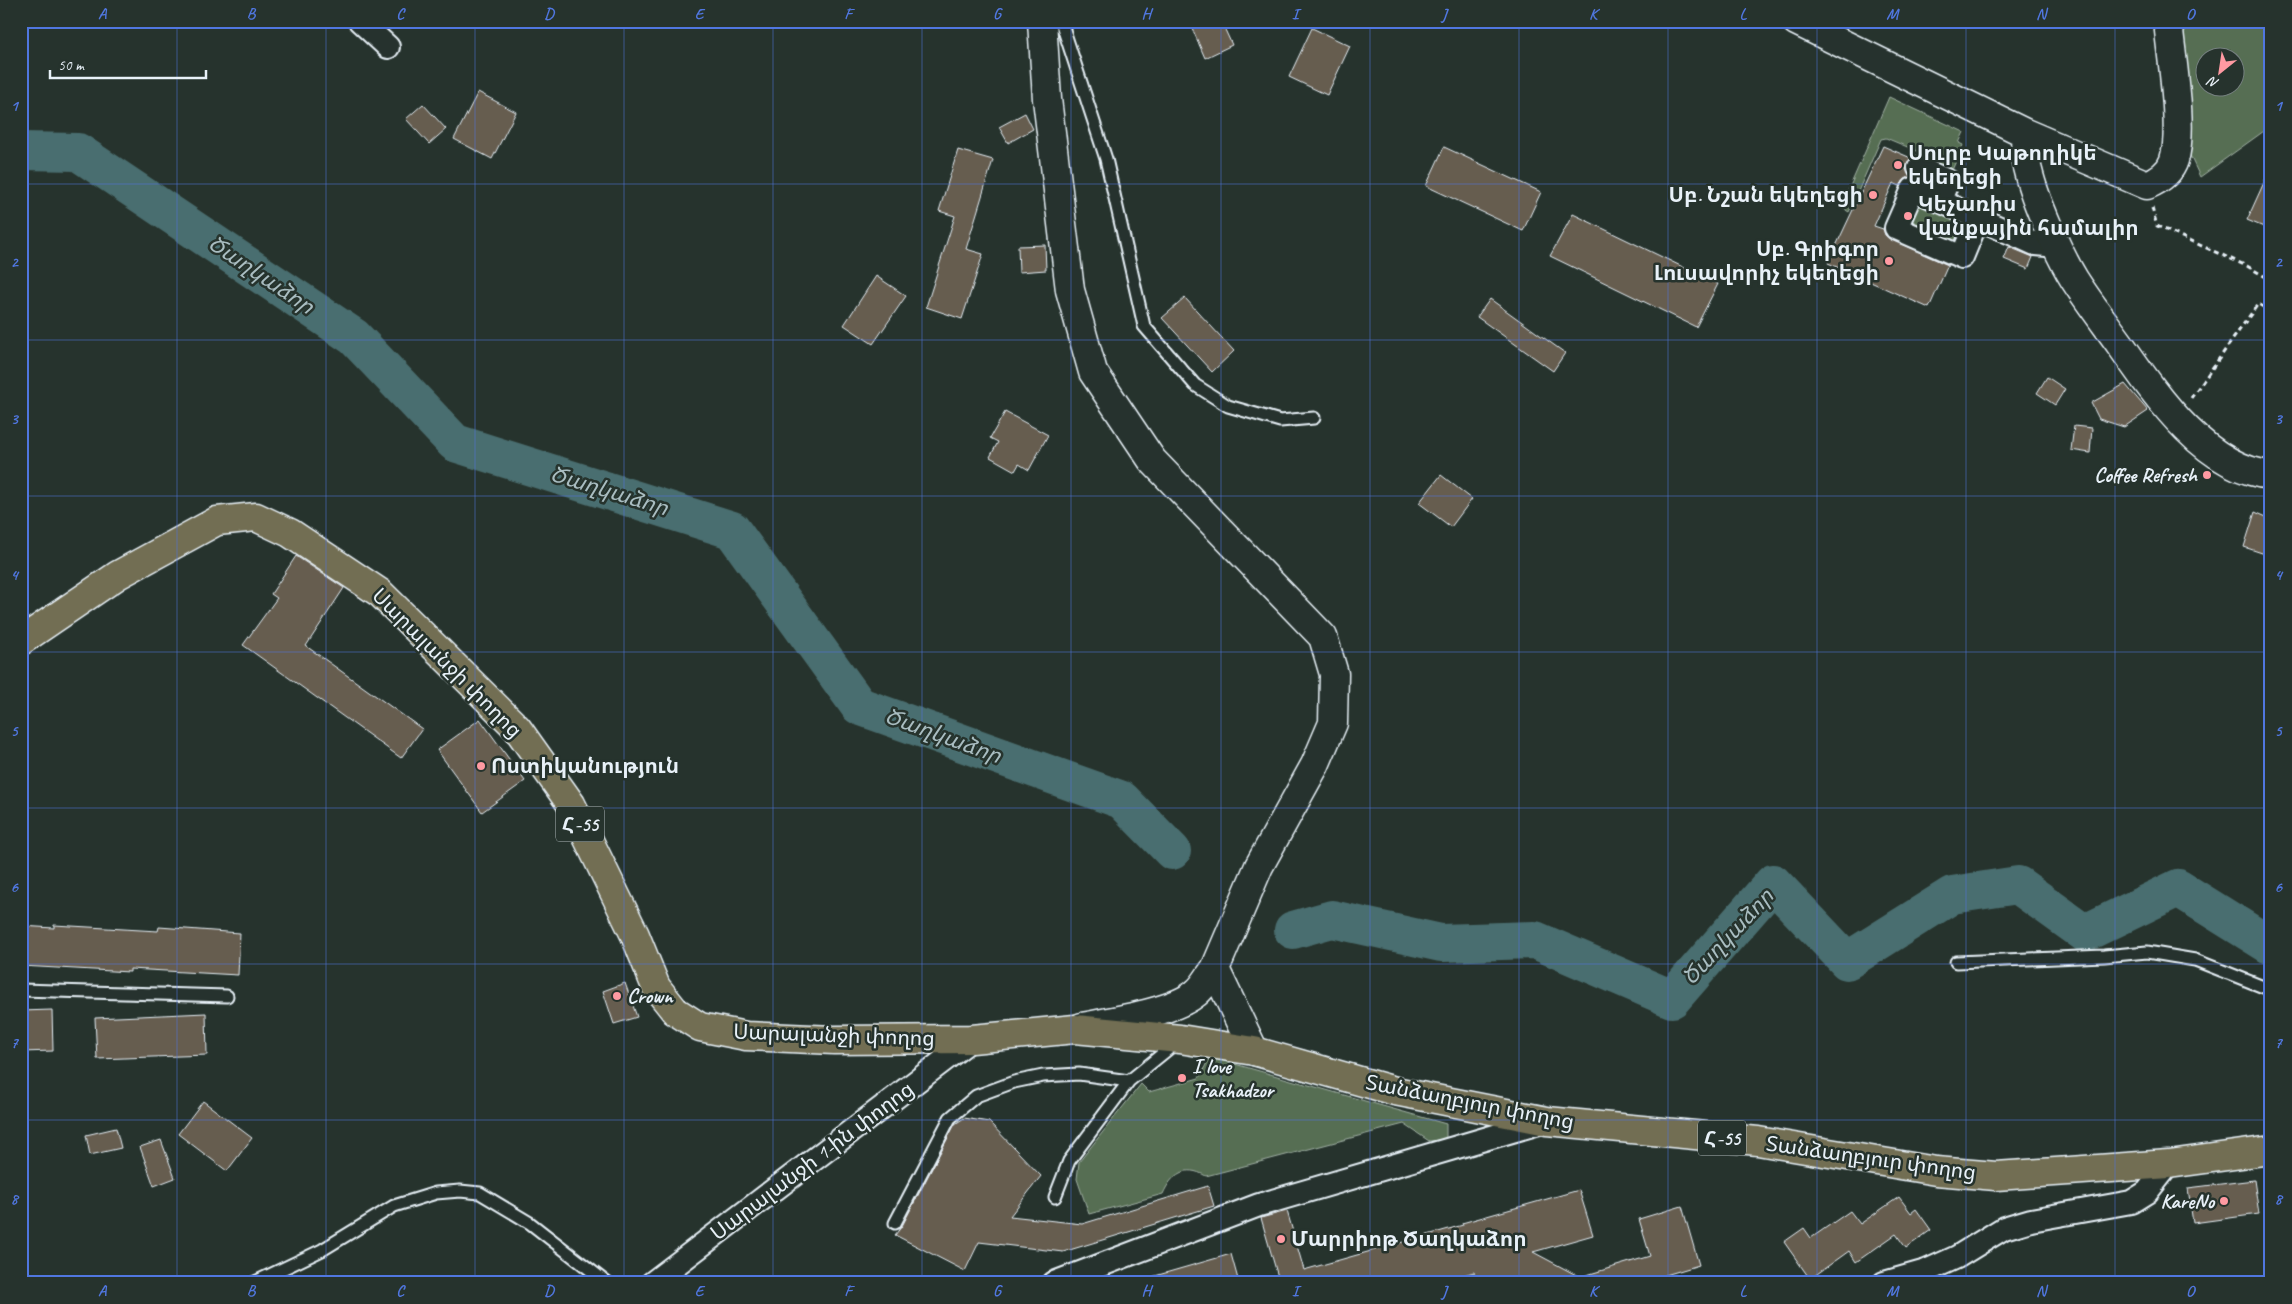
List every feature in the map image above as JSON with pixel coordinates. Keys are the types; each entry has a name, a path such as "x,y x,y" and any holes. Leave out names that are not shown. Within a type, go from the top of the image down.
{"main road":[{"name":"Սարալանջի փողոց","path":"21,641 118,576 217,521 256,517 290,533 380,593 517,728 571,804 635,935 656,987 675,1011 700,1027 746,1036 834,1040 972,1039 1075,1029 1180,1039"},
{"name":"Տանձաղբյուր փողոց","path":"1180,1039 1254,1051 1395,1091 1547,1121 1758,1141 1936,1171 1996,1176 2169,1164 2271,1150"}],"street":[{"path":"360,21 388,46"},
{"path":"1042,21 1047,99 1070,290 1093,372 1152,460 1323,637 1334,674 1332,723 1315,765 1259,866 1215,969 1197,993 1179,1003 1075,1029"},
{"path":"1796,21 2025,133 2147,185 2162,178 2174,161 2178,135 2168,21"},
{"path":"2025,133 2027,170 2058,246 2074,278 2144,378 2176,419 2209,447 2232,464 2271,475"},
{"path":"1919,168 1948,181 1939,201"},
{"path":"1978,218 1962,257 1896,228 1912,190 1978,218 2035,244 2058,246"},
{"path":"1215,969 1254,1051"},
{"name":"Սարալանջի 1-ին փողոց","path":"652,1283 972,1039"},
{"path":"1054,1283 1259,1205 1547,1121"},
{"path":"1884,1283 1926,1271 1957,1257 2004,1228 2031,1220 2131,1202 2147,1192 2169,1164"}],"lane":[{"path":"1061,21 1106,159 1144,326 1195,385 1228,406 1280,421 1314,418"},
{"path":"1956,962 2104,956 2146,952 2195,960 2271,990"},
{"path":"21,990 227,996"},
{"path":"1055,1197 1068,1161 1129,1081 1180,1039"},
{"path":"895,1223 950,1118 976,1096 1014,1082 1043,1076 1079,1074 1129,1081"},
{"path":"253,1283 322,1250 394,1206 436,1193 460,1191 480,1193 530,1222 607,1283"}],"path":[{"path":"2147,185 2157,226 2247,266 2271,280"},
{"path":"2176,419 2258,304 2271,311"}],"green space":[{"path":"2184,21 2271,21 2271,126 2200,177 2187,149"},
{"path":"1889,97 1964,132 1959,143 1963,145 1949,177 1924,167 1929,156 1886,138 1881,139 1849,212 1841,207"},
{"path":"1914,195 1972,221 1960,250 1902,225"},
{"path":"1210,1057 1446,1124 1446,1139 1429,1141 1404,1124 1206,1176 1186,1171 1175,1176 1163,1194 1089,1214 1077,1179 1079,1162 1141,1084 1149,1092 1199,1078"}],"building":[{"path":"1189,21 1221,21 1232,45 1205,58"},
{"path":"1312,28 1350,46 1327,95 1289,77"},
{"path":"478,92 516,112 492,159 454,139"},
{"path":"423,104 446,129 429,144 406,119"},
{"path":"1025,113 1033,129 1008,143 999,127"},
{"name":"Սբ. Գրիգոր Լուսավորիչ եկեղեցի","path":"1883,146 1911,158 1906,169 1910,177 1905,179 1900,186 1893,183 1874,226 1883,229 1885,235 1891,240 1948,265 1929,308 1828,263"},
{"path":"1444,147 1541,192 1523,231 1426,186"},
{"path":"958,150 993,160 966,249 983,254 962,319 926,307 955,216 939,211"},
{"path":"2271,167 2271,230 2247,220"},
{"path":"1573,214 1718,284 1696,327 1550,256"},
{"path":"1045,245 1046,270 1019,272 1018,246"},
{"path":"2009,247 2033,257 2028,269 2004,259"},
{"path":"876,276 906,296 873,344 844,325"},
{"path":"1185,298 1234,351 1212,372 1162,318"},
{"path":"1490,299 1565,353 1553,371 1477,317"},
{"path":"2047,377 2065,389 2055,405 2037,393"},
{"path":"2125,384 2148,411 2124,427 2099,419 2091,403"},
{"path":"1005,412 1048,435 1029,470 1019,464 1015,471 990,457 998,442 990,438"},
{"path":"2074,426 2092,428 2090,453 2071,450"},
{"path":"1441,475 1472,499 1451,527 1419,503"},
{"path":"2255,512 2271,519 2271,556 2244,547"},
{"path":"296,556 344,588 306,646 422,729 401,758 243,645 277,598 271,594"},
{"name":"Ոստիկանություն","path":"480,719 525,781 482,812 437,750"},
{"path":"54,925 158,931 159,927 240,933 238,975 130,969 130,972 21,966 21,926 54,928"},
{"path":"625,983 637,1017 614,1024 603,991"},
{"path":"52,1010 53,1051 21,1052 21,1011"},
{"path":"206,1013 207,1055 97,1059 95,1018"},
{"path":"203,1101 252,1138 227,1171 178,1134"},
{"path":"964,1118 989,1122 1041,1176 1010,1216 1082,1224 1208,1186 1214,1206 1063,1252 979,1242 965,1271 895,1235 902,1226 955,1124"},
{"path":"116,1128 121,1148 90,1155 86,1135"},
{"path":"161,1140 175,1178 154,1186 140,1147"},
{"name":"KareNo","path":"2254,1180 2259,1214 2193,1223 2188,1188"},
{"path":"1579,1190 1593,1235 1533,1252 1580,1277 1650,1256 1639,1219 1682,1206 1699,1265 1639,1283 1476,1283 1474,1272 1435,1283 1277,1283 1276,1278 1278,1277 1261,1218 1287,1211 1304,1270"},
{"path":"1899,1197 1911,1213 1916,1209 1931,1230 1906,1248 1896,1234 1856,1262 1849,1251 1810,1279 1784,1242 1804,1228 1811,1238 1850,1211 1860,1224"},
{"name":"Մարրիոթ Ծաղկաձոր","path":"1231,1254 1239,1283 1149,1283 1148,1278"}],"waterway":[{"name":"Ծաղկաձոր","path":"21,151 78,152 354,337 455,443 732,530 859,706 1122,800 1172,851"},
{"name":"Ծաղկաձոր","path":"1293,930 1332,919 1441,943 1535,940 1672,999 1773,883 1847,961 1952,895 2018,885 2085,933 2178,888 2271,946"}],"place":[{"name":"Սուրբ Կաթողիկե եկեղեցի","path":"1898,165"},
{"name":"Սբ. Նշան եկեղեցի","path":"1873,195"},
{"name":"Կեչառիս վանքային համալիր","path":"1908,216"},
{"name":"Սբ. Գրիգոր Լուսավորիչ եկեղեցի","path":"1889,261"},
{"name":"Coffee Refresh","path":"2207,475"},
{"name":"Ոստիկանություն","path":"481,766"},
{"name":"Crown","path":"617,996"},
{"name":"I love Tsakhadzor","path":"1182,1078"},
{"name":"KareNo","path":"2224,1201"},
{"name":"Մարրիոթ Ծաղկաձոր","path":"1281,1239"}]}
